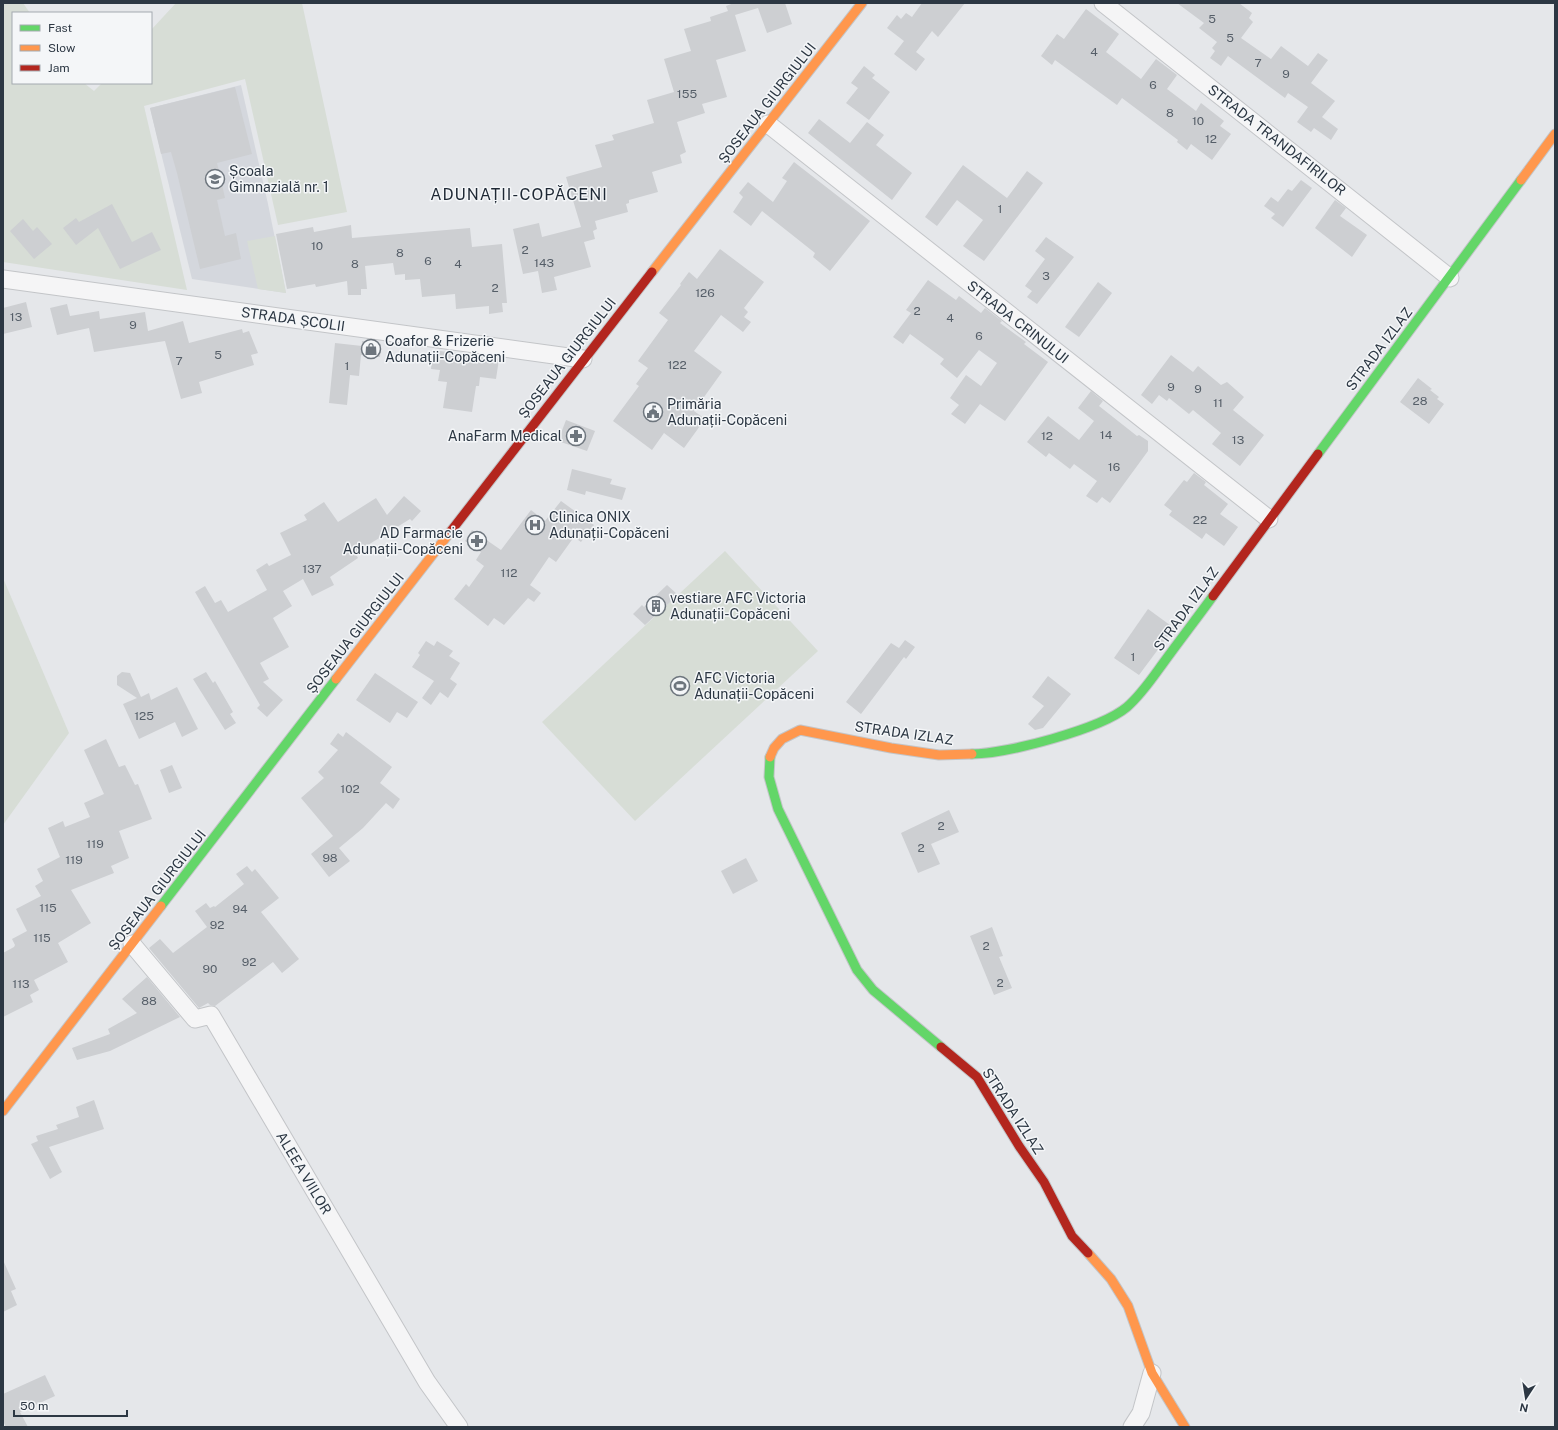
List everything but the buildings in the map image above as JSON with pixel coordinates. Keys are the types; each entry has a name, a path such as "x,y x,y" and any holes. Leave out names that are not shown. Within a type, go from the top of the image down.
{"street":[{"name":"ȘOSEAUA GIURGIULUI","path":"3,1111 583,359 862,3"},
{"name":"STRADA TRANDAFIRILOR","path":"1103,3 1450,278"},
{"name":"STRADA CRINULUI","path":"768,124 1269,519"},
{"name":"STRADA IZLAZ","path":"1185,1427 1152,1373 1128,1306 1111,1279 1072,1236 1044,1182 1019,1146 977,1078 873,990 857,970 781,815 770,778 768,763 771,752 778,742 800,730 891,748 939,755 962,756 986,754 1034,744 1085,727 1109,718 1127,707 1148,684 1269,519 1450,278 1555,134"},
{"name":"STRADA ȘCOLII","path":"3,279 583,359"},
{"name":"ALEEA VIILOR","path":"132,944 195,1019 211,1015 427,1382 459,1427"},
{"path":"1132,1427 1140,1413 1152,1373"}],"shaded area":[{"path":"3,3 23,3 29,12 12,12 12,84 85,84 94,91 101,84 152,84 152,29 176,3 302,3 347,212 278,225 245,79 144,106 187,290 3,262"},
{"name":"Școala Gimnazială nr. 1","path":"241,85 268,204 286,293 192,279 150,108"},
{"path":"275,236 286,293 258,289 247,241"},
{"name":"AFC Victoria Adunații-Copăceni","path":"725,551 818,651 635,821 542,722"},
{"path":"3,578 69,733 3,825"}],"traffic: fast":[{"path":"1318,454 1521,180"},
{"path":"972,754 1007,750 1052,739 1097,724 1127,707 1138,697 1213,596"},
{"path":"161,906 336,679"},
{"path":"770,757 769,777 778,809 857,970 873,990 941,1047"}],"traffic: slow":[{"path":"652,272 862,3"},
{"path":"1521,180 1555,134"},
{"path":"336,679 451,531"},
{"path":"770,757 774,748 782,739 800,730 891,748 939,755 972,754"},
{"path":"3,1111 161,906"},
{"path":"1088,1253 1111,1279 1128,1306 1152,1373 1185,1427"}],"traffic: jam":[{"path":"451,531 652,272"},
{"path":"1213,596 1318,454"},
{"path":"941,1047 977,1077 1019,1146 1044,1182 1072,1236 1088,1253"}],"place":[{"name":"Școala Gimnazială nr. 1","path":"215,179"},
{"name":"Coafor & Frizerie Adunații-Copăceni","path":"371,349"},
{"name":"Primăria Adunații-Copăceni","path":"653,412"},
{"name":"AnaFarm Medical","path":"576,436"},
{"name":"Clinica ONIX Adunații-Copăceni","path":"535,525"},
{"name":"AD Farmacie Adunații-Copăceni","path":"477,541"},
{"name":"vestiare AFC Victoria Adunații-Copăceni","path":"656,606"},
{"name":"AFC Victoria Adunații-Copăceni","path":"680,686"}],"district":[{"name":"ADUNAȚII-COPĂCENI","path":"519,194"}]}
